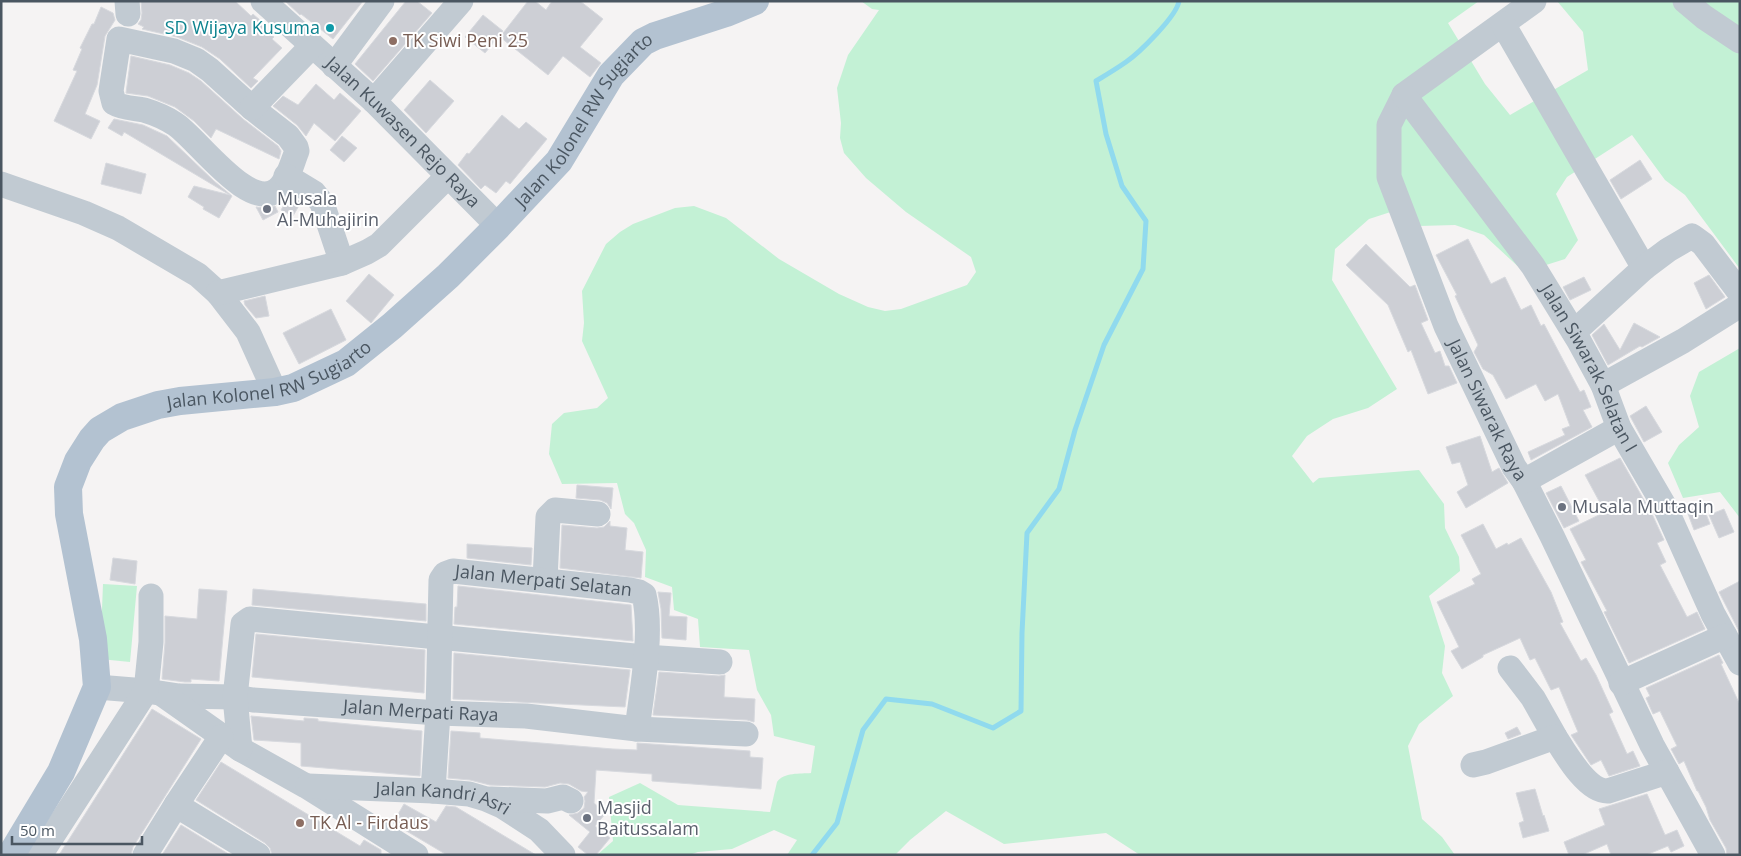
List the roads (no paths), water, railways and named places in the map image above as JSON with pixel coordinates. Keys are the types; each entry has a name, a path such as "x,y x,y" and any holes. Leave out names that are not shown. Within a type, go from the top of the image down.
{"main road":[{"name":"Jalan Kolonel RW Sugiarto","path":"11,855 61,772 97,687 93,639 69,514 68,487 92,439 100,430 122,417 158,404 276,392 293,388 346,363 399,320 448,276 559,161 611,75 643,42 755,1"}],"street":[{"name":"Jalan Kuwasen Rejo Raya","path":"263,1 374,101 498,226"},
{"path":"334,66 382,1"},
{"path":"374,101 461,1"},
{"name":"Jalan Siwarak Raya","path":"1534,1 1404,95 1389,125 1389,177 1446,326 1514,466 1524,481 1552,536 1621,683 1709,854"},
{"path":"1685,1 1704,17 1740,41"},
{"path":"1503,24 1644,268"},
{"path":"119,39 174,51 196,60 210,70 252,108 288,136 297,151 280,188 270,194 256,194 224,172 175,124 153,113 114,103 111,91 119,39"},
{"path":"252,108 312,46"},
{"name":"Jalan Siwarak Selatan I","path":"1404,95 1533,266 1574,332 1603,385 1619,428 1665,507 1713,614 1740,663"},
{"path":"286,176 314,192 322,203 342,263"},
{"path":"218,293 342,263 368,252 379,245 448,176"},
{"path":"1,184 84,213 118,228 198,275 218,293 248,332 276,392"},
{"path":"1574,332 1644,268 1692,236 1703,244 1740,293"},
{"path":"1603,385 1683,341 1740,304"},
{"path":"1524,481 1619,428"},
{"path":"545,580 548,517 555,510 598,514"},
{"name":"Jalan Merpati Selatan","path":"433,791 438,713 441,580 447,572 545,580 639,592 644,595 647,608 645,657 638,729"},
{"path":"40,855 154,693 151,596"},
{"path":"145,855 176,805 231,743 243,624 250,618 440,638 720,662"},
{"path":"1621,683 1725,636"},
{"path":"1510,668 1533,698 1555,737 1590,784 1601,791 1608,791 1667,772"},
{"name":"Jalan Merpati Raya","path":"97,687 154,693 235,696 253,700 438,713 526,716 638,729 746,734"},
{"name":"Jalan Kandri Asri","path":"154,693 231,743 306,786 400,851"},
{"path":"1472,765 1486,762 1555,737"},
{"name":"Jalan Kandri Asri","path":"306,786 469,794 502,806 539,830 563,855"},
{"path":"486,799 547,801 563,797 571,801"},
{"path":"176,805 258,855"}],"waterway":[{"path":"812,855 837,823 863,730 886,699 932,704 993,728 1021,711 1022,633 1027,533 1059,489 1075,430 1104,345 1143,269 1146,221 1122,186 1106,134 1096,81 1126,62 1148,43 1172,16 1179,1"}],"place":[{"name":"SD Wijaya Kusuma","path":"330,28"},
{"name":"TK Siwi Peni 25","path":"393,41"},
{"name":"Musala Al-Muhajirin","path":"267,209"},
{"name":"Musala Muttaqin","path":"1562,507"},
{"name":"Masjid Baitussalam","path":"587,818"},
{"name":"TK Al - Firdaus","path":"300,823"}]}
